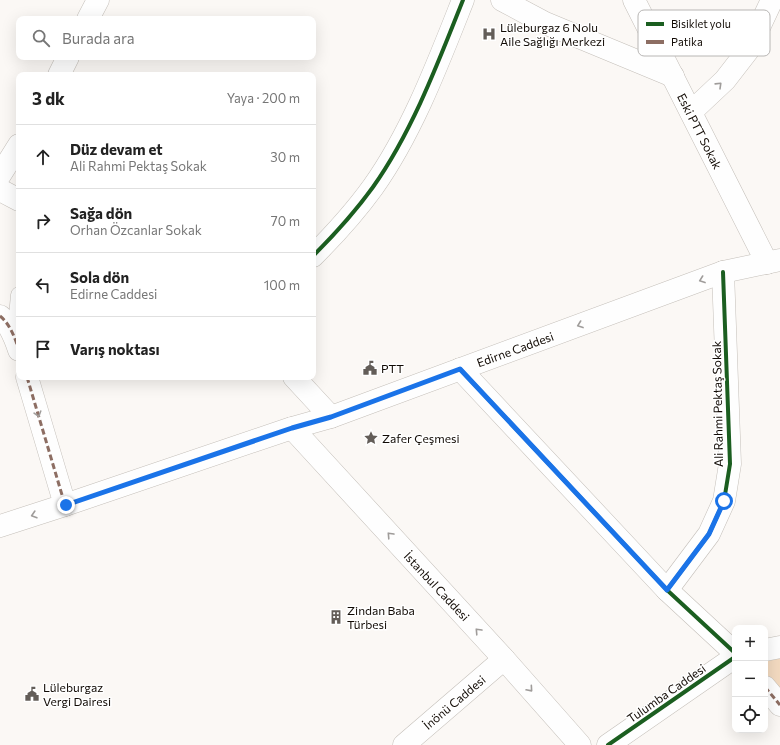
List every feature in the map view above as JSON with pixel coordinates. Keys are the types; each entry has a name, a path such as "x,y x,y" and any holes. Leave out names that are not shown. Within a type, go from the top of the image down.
{"street":[{"path":"90,16 98,0"},
{"path":"316,253 345,224 374,186 394,152 411,122 436,69 463,0"},
{"path":"502,0 545,23 672,76"},
{"name":"Eski PTT Sokak","path":"634,0 639,10"},
{"path":"767,10 772,0"},
{"name":"Eski PTT Sokak","path":"662,56 691,112 774,261"},
{"path":"691,112 725,80 744,56"},
{"path":"60,72 66,60"},
{"path":"0,175 16,150"},
{"path":"0,190 16,198"},
{"name":"Edirne Caddesi","path":"0,526 292,428 331,417 723,272 774,261"},
{"name":"Ali Rahmi Pektaş Sokak","path":"667,590 709,534 724,501 730,464 723,272"},
{"path":"0,316 4,319 16,341"},
{"path":"460,369 667,590 732,650"},
{"path":"28,380 66,505"},
{"path":"297,380 331,417"},
{"name":"İstanbul Caddesi","path":"292,428 504,659 580,745"},
{"path":"768,649 780,647"},
{"name":"İnönü Caddesi","path":"404,745 504,659"},
{"name":"Tulumba Caddesi","path":"608,745 732,659"},
{"path":"768,691 780,705"}],"shaded area":[{"path":"780,647 780,705 768,691 768,649"}],"marked path":[{"path":"0,316 9,327 16,342"},
{"path":"28,380 65,505"},
{"path":"768,691 780,705"}],"cycle path":[{"path":"316,253 359,205 387,166 423,96 463,0"},
{"path":"667,590 709,534 724,501 730,464 723,272"},
{"path":"460,369 667,590 732,650"},
{"path":"608,745 732,659"}],"place":[{"name":"Lüleburgaz 6 Nolu Aile Sağlığı Merkezi","path":"489,34"},
{"name":"PTT","path":"370,368"},
{"name":"Zafer Çeşmesi","path":"371,438"},
{"name":"Zindan Baba Türbesi","path":"336,617"},
{"name":"Lüleburgaz Vergi Dairesi","path":"32,694"}],"route":[{"path":"66,505 292,428 331,417 460,369 667,590 709,534 724,501"}]}
